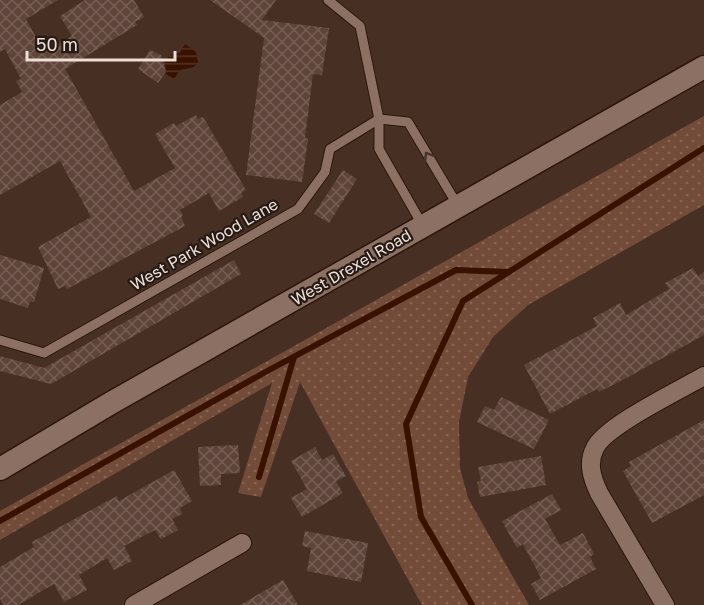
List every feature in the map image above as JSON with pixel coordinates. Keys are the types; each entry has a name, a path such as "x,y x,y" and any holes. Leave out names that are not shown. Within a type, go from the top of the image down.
{"street":[{"name":"West Drexel Road","path":"0,469 111,403 704,67"},
{"path":"665,605 599,493 591,473 591,462 587,450 608,431 704,376"},
{"path":"134,605 242,543"}],"lane":[{"path":"328,0 360,26 379,119 379,149 423,226"},
{"path":"379,119 408,122 458,206"},
{"name":"West Park Wood Lane","path":"0,340 44,353 298,208 325,172 330,148 379,119"}],"shaded area":[{"path":"185,44 196,52 198,62 194,67 180,70 174,79 166,74 165,62 170,55 180,53"},
{"path":"704,116 704,205 528,305 493,337 468,377 459,422 460,468 468,498 529,605 422,605 300,382 261,497 238,493 272,383 0,540 0,511"}],"building":[{"path":"0,0 58,0 26,19 44,52 72,36 60,16 85,0 134,0 144,17 135,22 137,25 65,69 134,191 175,168 155,134 174,123 176,126 196,115 198,119 203,117 246,190 241,193 243,197 219,211 209,193 180,210 185,226 67,289 65,286 58,289 38,247 91,217 60,161 0,195 0,105 22,92 16,81 21,79 5,49 0,52"},
{"path":"210,0 276,0 262,20 329,28 322,75 313,74 302,182 246,175 264,38"},
{"path":"150,50 161,55 166,72 158,83 138,69"},
{"path":"343,170 357,179 329,223 314,214"},
{"path":"0,255 44,268 34,302 30,301 28,308 0,299"},
{"path":"234,260 241,274 51,384 0,371 0,356 44,368"},
{"path":"693,268 698,276 704,272 704,335 599,392 597,389 550,414 524,365 597,326 593,318 620,303 626,315 669,289 665,283"},
{"path":"501,397 549,420 534,449 477,422 485,406 494,410"},
{"path":"704,420 704,495 652,523 623,471 631,466 629,462"},
{"path":"238,445 240,473 221,474 221,485 200,486 198,447"},
{"path":"315,447 322,460 333,454 346,476 336,481 343,493 302,517 291,498 307,489 291,461"},
{"path":"541,456 546,485 480,497 477,482 481,481 478,467"},
{"path":"174,470 192,501 180,508 182,514 172,519 178,530 161,539 155,530 124,546 132,561 114,570 107,558 79,575 87,590 64,602 54,584 18,605 4,605 0,599 0,567 34,547 32,542 117,496 119,501"},
{"path":"552,494 561,510 545,519 560,545 583,533 594,554 590,557 596,569 540,600 531,584 541,578 523,544 517,548 502,521"},
{"path":"305,531 368,543 361,582 307,571 311,548 302,546"},
{"path":"283,580 298,605 240,605"}],"waterway":[{"path":"472,605 421,517 406,424 463,301 704,148"},
{"path":"0,521 269,370 456,270 508,272"},
{"path":"259,477 294,357"}]}
